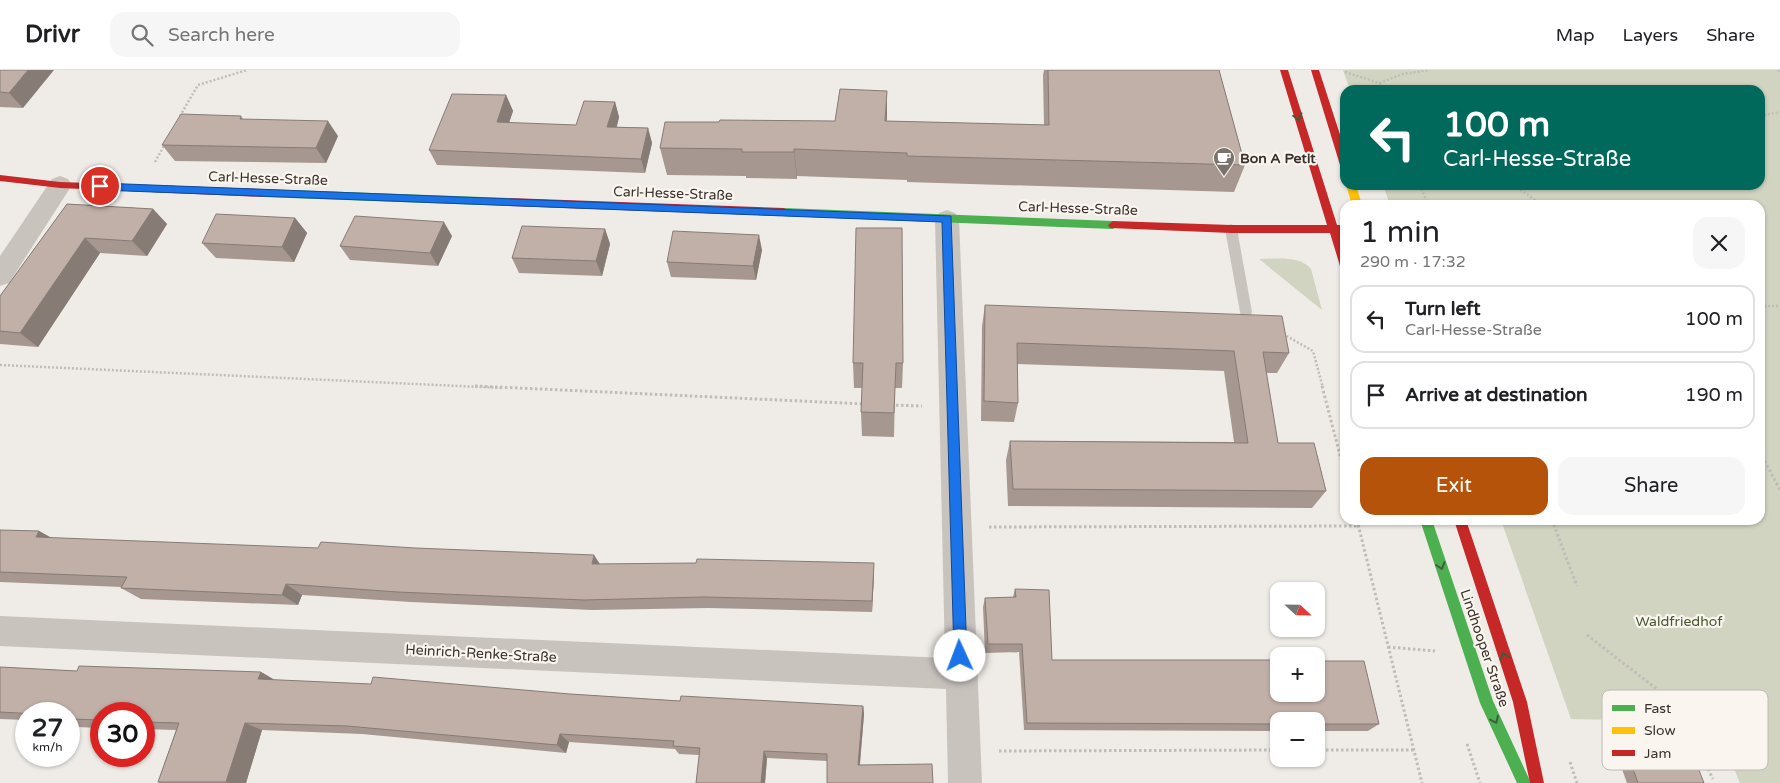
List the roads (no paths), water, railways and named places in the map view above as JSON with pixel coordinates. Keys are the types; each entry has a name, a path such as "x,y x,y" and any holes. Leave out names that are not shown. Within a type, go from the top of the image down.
{"street":[{"path":"1284,70 1339,229"},
{"path":"1315,70 1340,149"},
{"name":"Carl-Hesse-Straße","path":"0,178 60,184 947,219 1231,229 1339,229"},
{"path":"0,276 60,184"},
{"path":"947,219 965,783"},
{"name":"Lindhooper Straße","path":"1428,525 1487,703 1524,783"},
{"name":"Lindhooper Straße","path":"1462,525 1520,702 1537,783"},
{"name":"Heinrich-Renke-Straße","path":"0,631 961,674"}],"lane":[{"path":"1231,229 1246,312"}],"place":[{"name":"Bon A Petit","path":"1224,177"}],"park label":[{"name":"Waldfriedhof","path":"1679,621"}]}
